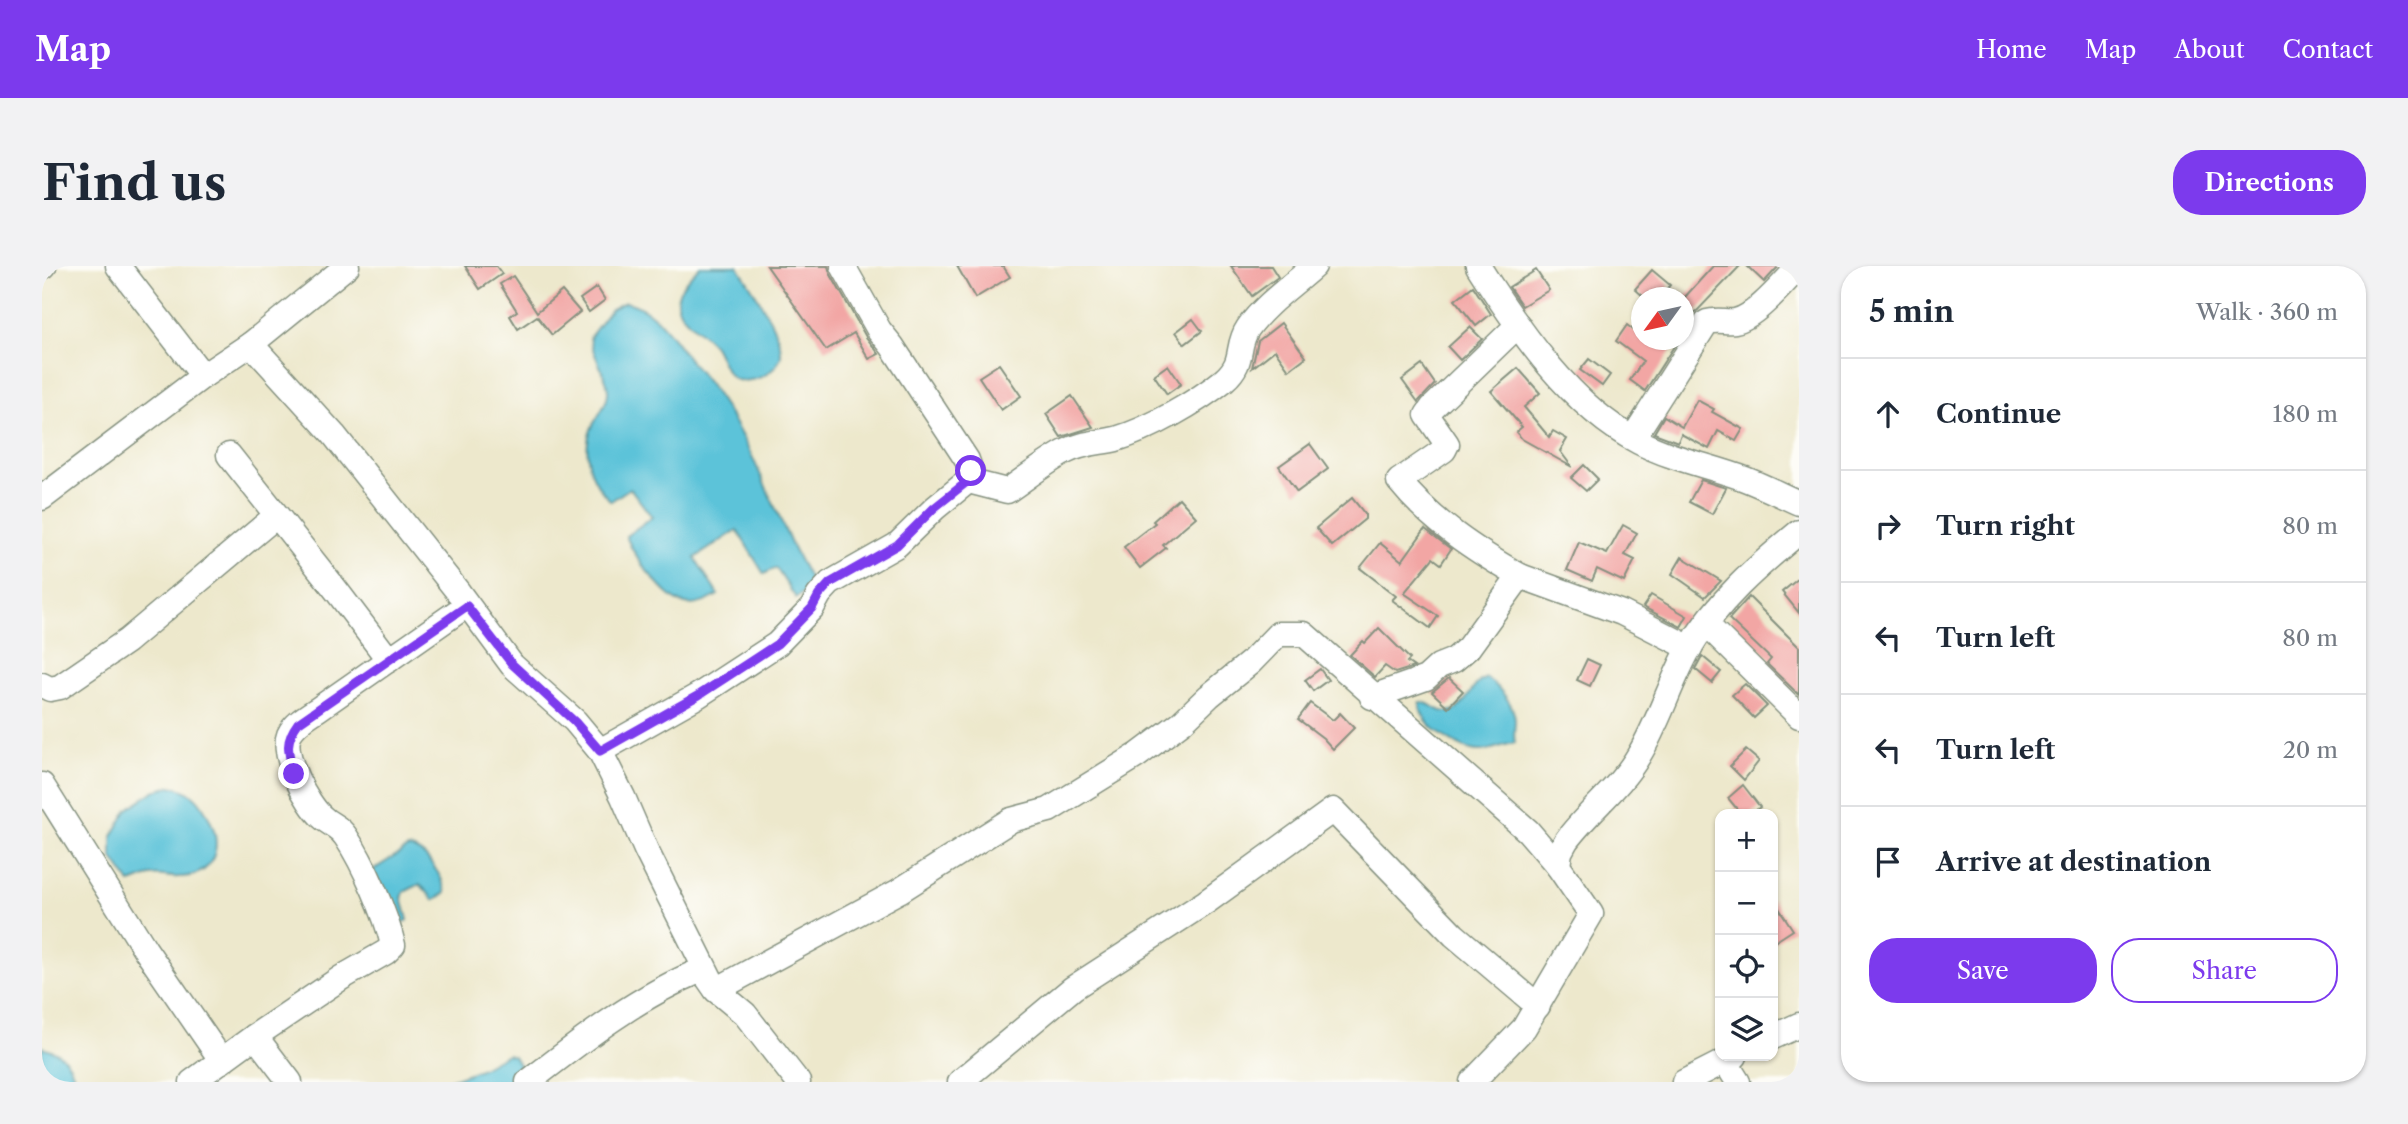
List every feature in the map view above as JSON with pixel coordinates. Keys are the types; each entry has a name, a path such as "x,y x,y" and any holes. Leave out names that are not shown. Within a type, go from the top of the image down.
{"street":[{"path":"118,266 203,376"},
{"path":"600,751 699,695 777,644 812,608 830,583 897,545 934,508 968,481 971,471 967,460 879,330 843,266"},
{"path":"968,481 1007,491 1066,451 1090,443 1116,439 1197,398 1224,379 1238,365 1247,330 1314,266"},
{"path":"1478,266 1518,325 1571,391 1607,421 1633,438 1671,456 1746,480 1799,503"},
{"path":"1633,438 1707,323 1715,320 1737,320 1750,314 1799,267"},
{"path":"42,498 203,376 251,344 338,269"},
{"path":"1518,325 1432,408 1427,415 1447,444 1444,450 1399,481 1416,502 1453,534 1483,555 1520,576 1622,613 1690,648"},
{"path":"251,344 334,435 512,664 575,722 600,751 716,990"},
{"path":"229,456 388,660"},
{"path":"42,685 50,689 60,687 127,641 276,516"},
{"path":"1558,866 1560,852 1573,831 1618,784 1639,756 1690,648 1706,624 1724,601 1765,560 1799,532"},
{"path":"1372,696 1426,678 1439,666 1454,660 1468,648 1520,576"},
{"path":"192,1082 332,984 386,953 393,945 378,904 348,840 338,826 322,817 294,774 288,753 289,736 298,723 467,606"},
{"path":"1706,624 1799,716"},
{"path":"716,990 899,891 1011,820 1049,810 1138,755 1182,722 1251,662 1278,634 1304,634 1528,831 1577,890 1591,914 1524,1028 1472,1082"},
{"path":"42,785 145,948 222,1061"},
{"path":"960,1082 1073,988 1206,902 1333,810 1454,935 1538,1006"},
{"path":"528,1082 611,1019 682,978 702,970 716,990 745,1014 798,1082"},
{"path":"1778,1035 1799,1026"},
{"path":"255,1036 290,1082"},
{"path":"1684,1082 1733,1066"}],"water":[{"path":"700,266 738,266 756,296 776,333 781,352 777,364 765,375 749,380 733,378 710,341 681,313 677,301 680,291"},
{"path":"625,302 643,309 659,322 731,418 751,454 812,586 796,598 776,568 764,574 737,530 695,558 718,595 698,604 682,603 668,594 634,553 626,536 652,517 630,488 611,501 593,477 588,457 592,427 604,407 608,393 590,337 611,309"},
{"path":"1486,678 1501,691 1512,708 1515,743 1482,751 1473,750 1442,736 1433,728 1421,711 1420,702 1450,712 1461,705"},
{"path":"171,786 190,793 199,801 210,820 216,841 212,859 200,872 190,876 154,876 130,883 112,857 112,836 128,809 154,791"},
{"path":"408,848 427,858 441,879 446,893 434,900 420,884 404,892 402,898 408,920 396,926 373,870"},
{"path":"42,1047 55,1052 69,1063 75,1082 42,1082"},
{"path":"507,1054 514,1056 525,1075 522,1082 445,1082 480,1069"}],"building":[{"path":"465,266 496,266 502,274 480,289"},
{"path":"767,266 828,266 866,337 879,354 869,359 854,333 826,350"},
{"path":"957,266 1003,266 1010,277 975,298"},
{"path":"1231,266 1271,266 1278,277 1252,296"},
{"path":"1713,266 1740,266 1694,314 1694,287"},
{"path":"1747,266 1779,266 1764,282"},
{"path":"1536,270 1549,290 1522,306 1509,287"},
{"path":"1652,270 1670,285 1668,287 1637,287"},
{"path":"513,276 537,312 562,291 580,312 552,335 537,316 518,329 510,316 517,311 500,284"},
{"path":"1473,286 1491,314 1476,326 1455,300"},
{"path":"597,287 605,300 589,312 580,299"},
{"path":"1193,319 1202,331 1185,344 1176,332"},
{"path":"1281,323 1306,357 1289,370 1275,350 1252,368 1258,341"},
{"path":"1627,325 1631,328 1631,350 1672,350 1645,391 1630,380 1643,361 1616,341"},
{"path":"1470,327 1482,339 1460,360 1448,347"},
{"path":"1589,359 1610,375 1602,386 1580,370"},
{"path":"999,364 1021,396 1001,410 979,377"},
{"path":"1168,365 1181,384 1167,394 1154,375"},
{"path":"1422,365 1435,384 1418,402 1402,380"},
{"path":"1518,368 1540,393 1524,407 1549,437 1553,431 1567,439 1560,451 1572,467 1522,439 1516,432 1522,427 1491,391"},
{"path":"1072,396 1093,427 1061,437 1046,414"},
{"path":"1697,400 1714,409 1712,412 1743,429 1736,441 1718,431 1709,449 1681,434 1678,442 1654,433 1664,416 1682,427"},
{"path":"1310,444 1328,469 1297,492 1279,466"},
{"path":"1584,465 1598,479 1586,491 1571,478"},
{"path":"1701,480 1726,488 1712,514 1689,502"},
{"path":"1179,498 1196,517 1163,545 1166,548 1140,568 1124,547 1155,523 1153,521"},
{"path":"1352,498 1365,514 1365,519 1332,546 1316,528"},
{"path":"1623,525 1637,533 1625,555 1635,560 1624,582 1597,569 1592,581 1567,570 1579,542 1607,554"},
{"path":"1425,529 1451,549 1441,564 1433,558 1404,593 1438,616 1430,628 1392,600 1396,596 1360,568 1380,543 1402,561"},
{"path":"1682,557 1721,581 1705,597 1672,574"},
{"path":"1799,578 1799,613 1782,592"},
{"path":"1651,595 1687,616 1681,627 1643,607"},
{"path":"1749,597 1799,647 1799,695 1767,664 1771,659 1729,619"},
{"path":"1379,628 1410,659 1407,662 1414,667 1395,673 1385,666 1375,677 1350,655"},
{"path":"1702,656 1721,672 1712,683 1695,669"},
{"path":"1587,659 1600,665 1590,686 1577,680"},
{"path":"1320,669 1328,680 1313,691 1305,680"},
{"path":"1449,678 1463,691 1448,707 1432,692"},
{"path":"1745,684 1767,706 1754,718 1732,695"},
{"path":"1310,703 1333,720 1340,713 1354,728 1333,749 1298,719"},
{"path":"1746,750 1759,761 1744,780 1730,766"},
{"path":"1743,785 1760,807 1737,809 1728,798"},
{"path":"1778,907 1793,930 1778,940"}],"route":[{"path":"294,774 288,753 289,736 298,723 467,606 512,664 575,722 600,751 699,695 777,644 812,608 830,583 897,545 934,508 968,481 971,471"}]}
